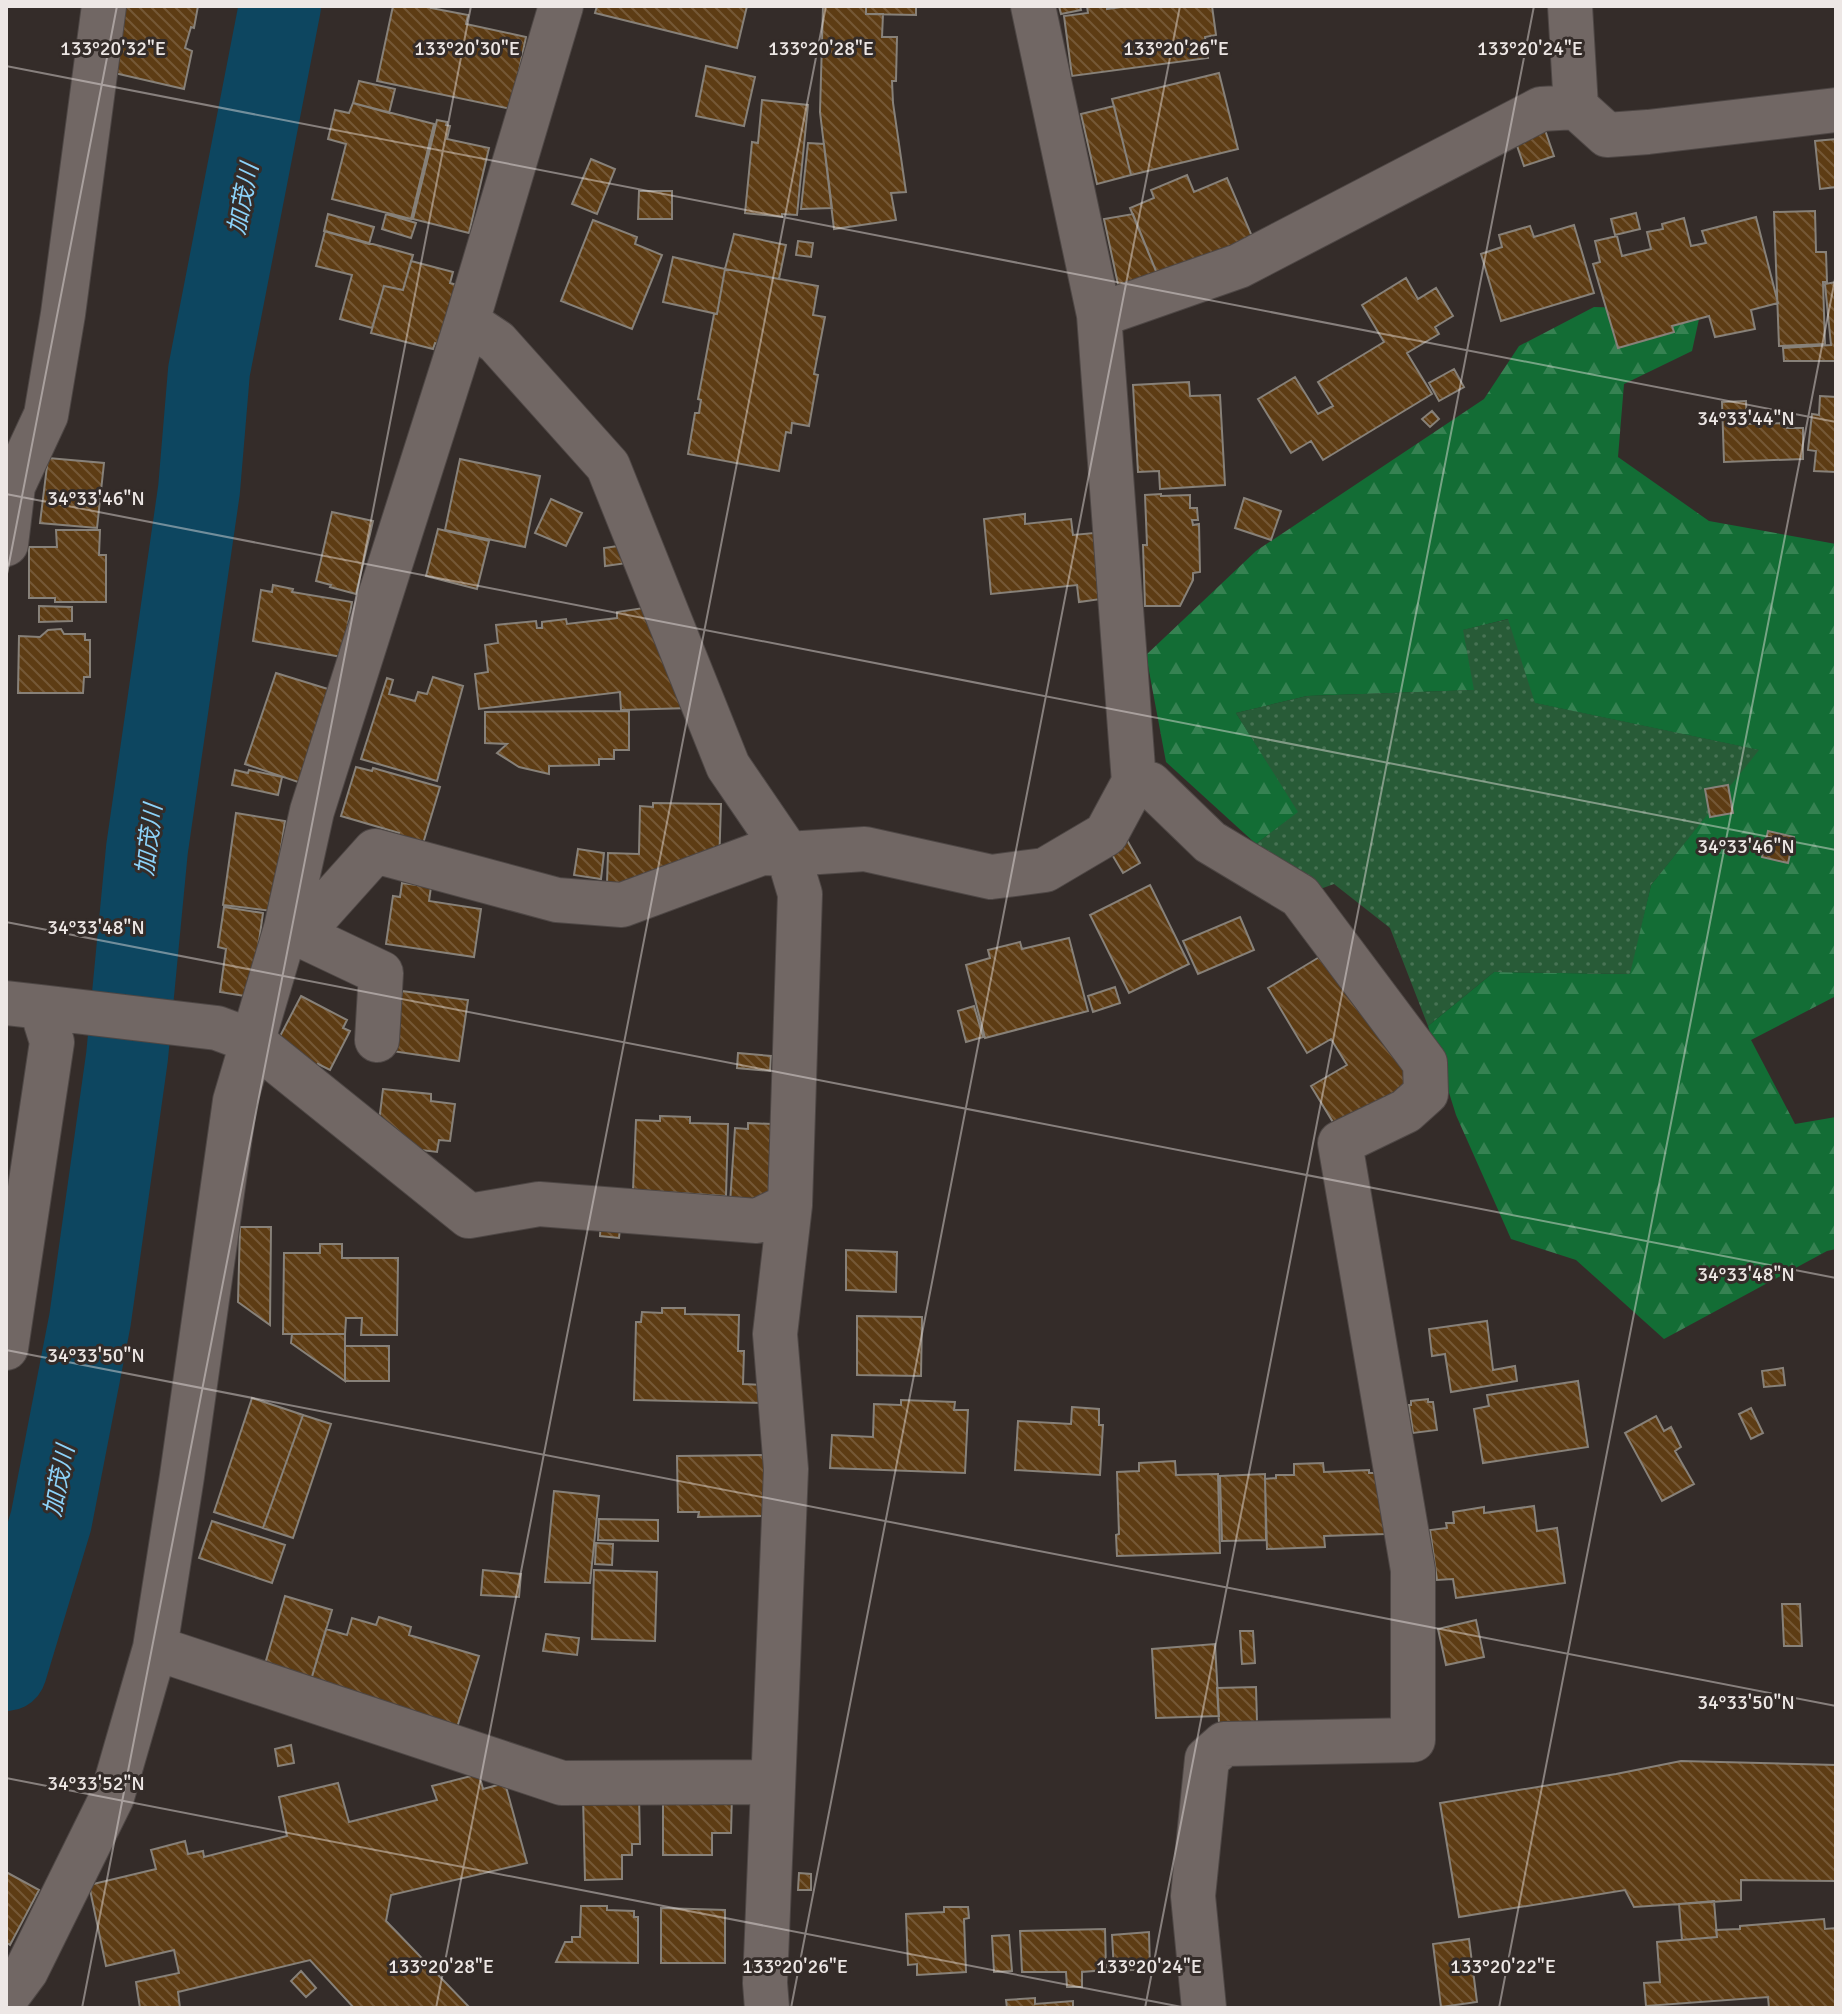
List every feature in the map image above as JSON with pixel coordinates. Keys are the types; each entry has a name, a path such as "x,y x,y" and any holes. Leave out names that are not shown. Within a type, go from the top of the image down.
{"street":[{"path":"6,544 13,486 46,415 63,314 104,6"},
{"path":"6,1998 26,1971 112,1797 155,1648 235,1101 235,1034 286,928 312,811 467,322 561,6"},
{"path":"286,928 314,919 375,851 557,900 622,905 762,853 865,849 991,877 1045,870 1106,834 1134,782 1099,315 1033,6"},
{"path":"1570,6 1576,107 1607,135 1836,110"},
{"path":"1099,315 1239,266 1541,109 1576,107"},
{"path":"467,322 497,342 608,466 728,766 788,854 800,894 790,1205 775,1334 786,1469 765,1983 767,2008"},
{"path":"1134,782 1150,784 1210,842 1300,896 1425,1063 1426,1093 1406,1111 1340,1143 1413,1570 1413,1740 1224,1744 1207,1759 1193,1896 1204,2008"},
{"path":"286,928 381,973 377,1040"},
{"path":"36,1007 235,1034 469,1216 539,1204 757,1221 790,1205"},
{"path":"6,1348 52,1042 36,1007"},
{"path":"155,1648 562,1783 773,1782"}],"green space":[{"path":"1594,307 1701,310 1692,351 1624,384 1618,457 1709,521 1836,544 1836,996 1751,1040 1795,1124 1836,1117 1836,1249 1827,1251 1664,1339 1576,1260 1511,1239 1456,1115 1428,1026 1494,972 1630,974 1651,885 1759,750 1535,703 1508,619 1463,630 1474,690 1307,696 1236,713 1298,812 1256,844 1166,762 1146,655 1256,551 1484,399 1519,346"},
{"path":"1509,619 1536,703 1760,750 1651,885 1631,974 1494,972 1428,1026 1390,928 1334,884 1312,892 1256,844 1297,812 1236,713 1307,696 1473,690 1462,630"}],"building":[{"path":"120,6 198,6 194,28 191,27 185,48 192,51 184,89 110,72"},
{"path":"393,6 432,6 468,15 466,24 526,37 511,109 377,81"},
{"path":"597,6 747,6 737,48 595,13"},
{"path":"823,6 866,6 866,14 883,14 882,37 897,37 893,103 906,192 891,193 896,220 834,229 820,112"},
{"path":"866,6 916,6 916,15 866,14"},
{"path":"1059,6 1080,6 1081,10 1061,14"},
{"path":"1087,6 1107,6 1107,9 1212,6 1216,35 1205,37 1208,58 1072,76 1064,16 1088,13"},
{"path":"706,66 755,77 744,126 696,116"},
{"path":"1219,73 1238,149 1131,175 1112,99"},
{"path":"359,81 395,89 389,113 353,103"},
{"path":"762,100 808,105 797,215 782,214 782,217 745,213 752,142 758,143"},
{"path":"353,103 434,124 411,219 332,199 346,144 328,139 335,110 349,113"},
{"path":"1114,106 1131,175 1097,184 1081,114"},
{"path":"437,120 450,126 447,139 489,148 469,233 413,219"},
{"path":"1545,130 1554,156 1524,166 1515,140"},
{"path":"1836,139 1836,187 1820,189 1815,141"},
{"path":"808,143 824,144 832,208 801,209"},
{"path":"591,159 615,169 597,214 572,204"},
{"path":"1187,175 1194,192 1227,178 1254,241 1160,281 1130,208 1154,198 1151,190"},
{"path":"639,191 672,191 672,219 638,219"},
{"path":"1815,211 1816,252 1826,252 1827,282 1823,282 1825,344 1779,346 1774,212"},
{"path":"1636,213 1640,229 1615,235 1611,219"},
{"path":"328,214 374,227 369,244 324,231"},
{"path":"386,214 416,223 411,238 382,229"},
{"path":"1133,214 1160,281 1119,289 1104,219"},
{"path":"1756,217 1778,303 1751,310 1755,329 1715,337 1709,316 1672,326 1674,332 1618,348 1593,264 1600,262 1595,241 1617,236 1622,256 1651,249 1647,232 1663,229 1662,224 1684,218 1691,246 1706,243 1702,231"},
{"path":"593,220 637,237 635,244 662,255 632,329 561,301"},
{"path":"1574,225 1594,293 1501,321 1481,254 1502,247 1499,235 1530,226 1534,237"},
{"path":"325,231 413,255 403,290 384,286 372,328 340,319 352,275 316,266"},
{"path":"734,234 786,245 779,279 725,269"},
{"path":"798,241 813,243 811,257 796,255"},
{"path":"673,257 725,269 717,314 663,302"},
{"path":"411,261 453,272 450,283 457,285 441,345 435,343 433,349 371,333 384,286 403,290"},
{"path":"725,269 818,286 813,315 825,317 814,374 818,375 809,426 792,423 791,433 786,432 779,471 688,454 695,413 699,413 701,400 698,399"},
{"path":"1406,278 1418,299 1436,288 1453,316 1435,327 1439,334 1407,353 1432,394 1323,460 1311,441 1291,453 1258,399 1295,377 1318,414 1333,406 1318,382 1384,342 1362,305"},
{"path":"1836,282 1836,361 1784,361 1783,348 1831,345 1825,284"},
{"path":"1454,369 1464,387 1439,401 1429,383"},
{"path":"1189,382 1190,396 1220,395 1225,485 1160,489 1159,471 1138,472 1133,385"},
{"path":"1820,396 1836,397 1836,472 1814,471 1816,451 1808,450 1812,414 1819,415"},
{"path":"1746,401 1747,424 1787,423 1787,428 1803,428 1803,459 1724,462 1722,402"},
{"path":"1432,411 1439,419 1430,427 1422,419"},
{"path":"48,458 104,463 97,528 40,523"},
{"path":"460,459 540,476 525,547 445,530"},
{"path":"1145,495 1190,495 1190,508 1197,508 1198,520 1192,520 1193,525 1199,524 1200,572 1193,573 1193,580 1180,606 1145,606"},
{"path":"1244,498 1281,511 1271,540 1235,528"},
{"path":"551,499 582,513 566,546 535,533"},
{"path":"332,512 373,521 356,594 316,581"},
{"path":"1025,514 1025,524 1071,519 1073,535 1094,533 1101,599 1079,602 1077,585 991,594 984,519"},
{"path":"438,529 489,541 477,589 426,576"},
{"path":"56,530 100,530 99,555 106,555 106,602 55,602 55,598 29,598 29,547 57,547"},
{"path":"625,545 627,563 605,566 604,548"},
{"path":"273,585 293,589 292,592 352,602 342,657 253,641 261,590 272,592"},
{"path":"39,606 72,607 72,621 39,622"},
{"path":"650,607 690,708 621,710 620,692 479,709 475,674 488,672 485,645 498,643 496,625 536,621 537,628 542,628 542,622 566,619 567,624 617,618 617,612"},
{"path":"61,629 64,634 85,634 85,640 90,640 90,677 84,677 83,693 18,693 19,636 40,637 48,630"},
{"path":"276,673 331,690 301,783 245,764"},
{"path":"433,677 463,686 437,781 361,759 387,678 393,680 389,694 415,701 418,692 427,694"},
{"path":"629,711 629,750 614,750 614,759 599,759 599,765 549,766 549,774 519,767 497,753 507,744 485,743 485,712"},
{"path":"356,767 372,771 373,768 440,787 422,847 396,840 399,833 341,816"},
{"path":"235,770 282,777 278,795 232,785"},
{"path":"1728,785 1733,813 1710,817 1705,789"},
{"path":"653,803 721,804 719,866 641,892 607,883 608,853 639,854 640,806 653,807"},
{"path":"236,813 285,821 272,911 223,905"},
{"path":"1768,831 1794,837 1788,863 1762,857"},
{"path":"1124,835 1140,863 1123,873 1107,846"},
{"path":"578,849 604,853 601,879 574,875"},
{"path":"402,883 431,887 429,901 481,909 474,957 386,944 393,896 400,897"},
{"path":"1150,885 1189,964 1129,993 1090,915"},
{"path":"224,907 263,913 251,997 220,992 226,949 218,947"},
{"path":"1240,917 1254,950 1198,974 1183,941"},
{"path":"1069,938 1088,1011 985,1038 966,965 990,958 988,950 1020,942 1022,949"},
{"path":"1331,950 1414,1086 1339,1132 1311,1086 1347,1065 1331,1039 1307,1053 1268,988"},
{"path":"1115,987 1120,1003 1093,1012 1088,996"},
{"path":"402,991 468,1000 459,1061 392,1051"},
{"path":"301,996 347,1020 343,1028 350,1031 330,1070 318,1064 316,1069 277,1042"},
{"path":"974,1006 983,1037 966,1042 958,1011"},
{"path":"738,1053 771,1056 770,1071 737,1068"},
{"path":"383,1089 431,1094 431,1101 455,1104 450,1141 439,1140 437,1152 397,1147 378,1130"},
{"path":"660,1116 690,1117 690,1123 728,1124 726,1196 633,1190 636,1120 660,1121"},
{"path":"748,1123 771,1124 772,1205 730,1203 735,1128 748,1129"},
{"path":"601,1217 621,1218 619,1238 600,1236"},
{"path":"240,1227 271,1227 270,1325 238,1302"},
{"path":"320,1244 342,1244 342,1258 398,1258 397,1335 361,1335 362,1318 346,1318 345,1334 283,1334 284,1253 320,1253"},
{"path":"846,1250 897,1252 896,1292 846,1290"},
{"path":"662,1308 685,1308 685,1314 739,1315 738,1351 744,1351 743,1384 764,1385 764,1403 634,1400 636,1322 641,1322 642,1312 662,1313"},
{"path":"857,1316 922,1317 921,1376 857,1375"},
{"path":"1487,1321 1493,1370 1515,1366 1517,1381 1451,1392 1445,1354 1432,1356 1429,1329"},
{"path":"292,1334 345,1334 345,1381 291,1343"},
{"path":"345,1346 389,1346 389,1381 345,1381"},
{"path":"1783,1368 1785,1385 1764,1387 1762,1371"},
{"path":"1578,1381 1588,1447 1483,1463 1474,1409 1489,1406 1487,1395"},
{"path":"252,1398 303,1415 263,1528 214,1512"},
{"path":"1428,1399 1428,1402 1433,1402 1437,1430 1413,1433 1409,1405 1411,1401"},
{"path":"901,1400 955,1402 954,1410 968,1410 965,1473 830,1468 832,1435 873,1437 874,1404 901,1405"},
{"path":"1072,1407 1099,1409 1099,1425 1103,1425 1100,1475 1015,1470 1018,1421 1071,1424"},
{"path":"1751,1408 1763,1433 1751,1439 1739,1414"},
{"path":"303,1415 331,1424 293,1538 263,1528"},
{"path":"1656,1416 1664,1431 1671,1427 1681,1447 1675,1451 1694,1484 1662,1501 1625,1433"},
{"path":"766,1455 767,1516 698,1517 699,1512 678,1512 677,1456"},
{"path":"1175,1461 1176,1475 1218,1474 1220,1553 1117,1556 1117,1472 1139,1471 1139,1463"},
{"path":"1323,1463 1324,1472 1369,1470 1369,1473 1383,1473 1385,1534 1324,1536 1325,1547 1267,1549 1265,1479 1276,1478 1276,1475 1294,1475 1294,1464"},
{"path":"1265,1474 1266,1540 1222,1541 1220,1476"},
{"path":"554,1491 599,1496 590,1583 545,1582"},
{"path":"1534,1506 1537,1531 1557,1528 1565,1583 1456,1598 1453,1579 1437,1580 1430,1530 1447,1528 1446,1523 1454,1523 1453,1512 1484,1507 1484,1513"},
{"path":"599,1519 658,1520 658,1541 598,1540"},
{"path":"212,1521 285,1545 272,1583 199,1558"},
{"path":"596,1543 613,1544 612,1565 595,1564"},
{"path":"483,1570 521,1574 519,1597 481,1595"},
{"path":"594,1570 657,1572 655,1641 592,1639"},
{"path":"285,1596 332,1610 308,1690 260,1681"},
{"path":"1782,1604 1800,1604 1802,1646 1784,1646"},
{"path":"379,1617 411,1627 409,1635 479,1656 455,1734 308,1690 326,1629 347,1635 352,1618 376,1625"},
{"path":"1476,1620 1484,1657 1446,1665 1438,1629"},
{"path":"1240,1631 1253,1631 1255,1663 1242,1664"},
{"path":"546,1634 579,1638 577,1655 543,1651"},
{"path":"1215,1644 1219,1716 1156,1718 1152,1649"},
{"path":"1256,1687 1257,1722 1219,1723 1217,1688"},
{"path":"291,1745 294,1763 278,1766 275,1749"},
{"path":"1681,1761 1836,1765 1836,1881 1741,1880 1741,1900 1634,1907 1625,1890 1459,1917 1440,1803"},
{"path":"479,1774 483,1789 505,1783 527,1863 391,1895 386,1921 470,2008 354,2008 310,1960 178,1992 180,2008 140,2008 136,1982 179,1973 174,1950 106,1966 89,1885 156,1869 151,1850 185,1841 188,1854 203,1851 204,1857 287,1836 279,1797 338,1783 349,1822 437,1800 432,1786"},
{"path":"732,1794 731,1833 712,1833 712,1855 663,1855 663,1795"},
{"path":"639,1795 640,1844 632,1844 632,1855 622,1855 622,1879 585,1880 583,1796"},
{"path":"6,1872 39,1890 10,1945 6,1942"},
{"path":"799,1873 811,1874 811,1890 798,1890"},
{"path":"1714,1901 1717,1937 1682,1940 1679,1904"},
{"path":"581,1906 607,1906 607,1910 634,1911 634,1917 638,1917 638,1963 556,1962 565,1942 572,1942 572,1937 580,1937"},
{"path":"944,1907 968,1907 969,1918 964,1919 966,1972 917,1975 917,1964 908,1965 906,1914 944,1912"},
{"path":"661,1908 725,1910 725,1963 661,1963"},
{"path":"1824,1919 1825,1929 1836,1928 1836,2008 1769,2008 1768,1997 1646,2006 1644,1983 1660,1982 1657,1942 1717,1937 1716,1930 1740,1929 1740,1926"},
{"path":"1105,1929 1106,1970 1082,1972 1082,1987 1067,1987 1066,1972 1022,1972 1020,1931"},
{"path":"1149,1932 1150,1969 1114,1971 1112,1935"},
{"path":"1009,1935 1012,1971 994,1972 992,1936"},
{"path":"1469,1939 1477,2002 1441,2007 1433,1944"},
{"path":"301,1971 316,1988 306,1997 291,1981"},
{"path":"1035,1998 1035,2004 1073,2001 1073,2008 1007,2008 1006,2000"}],"waterway":[{"name":"加茂川","path":"6,1670 51,1521 90,1320 127,1057 147,849 199,490 209,371 280,6"}]}
